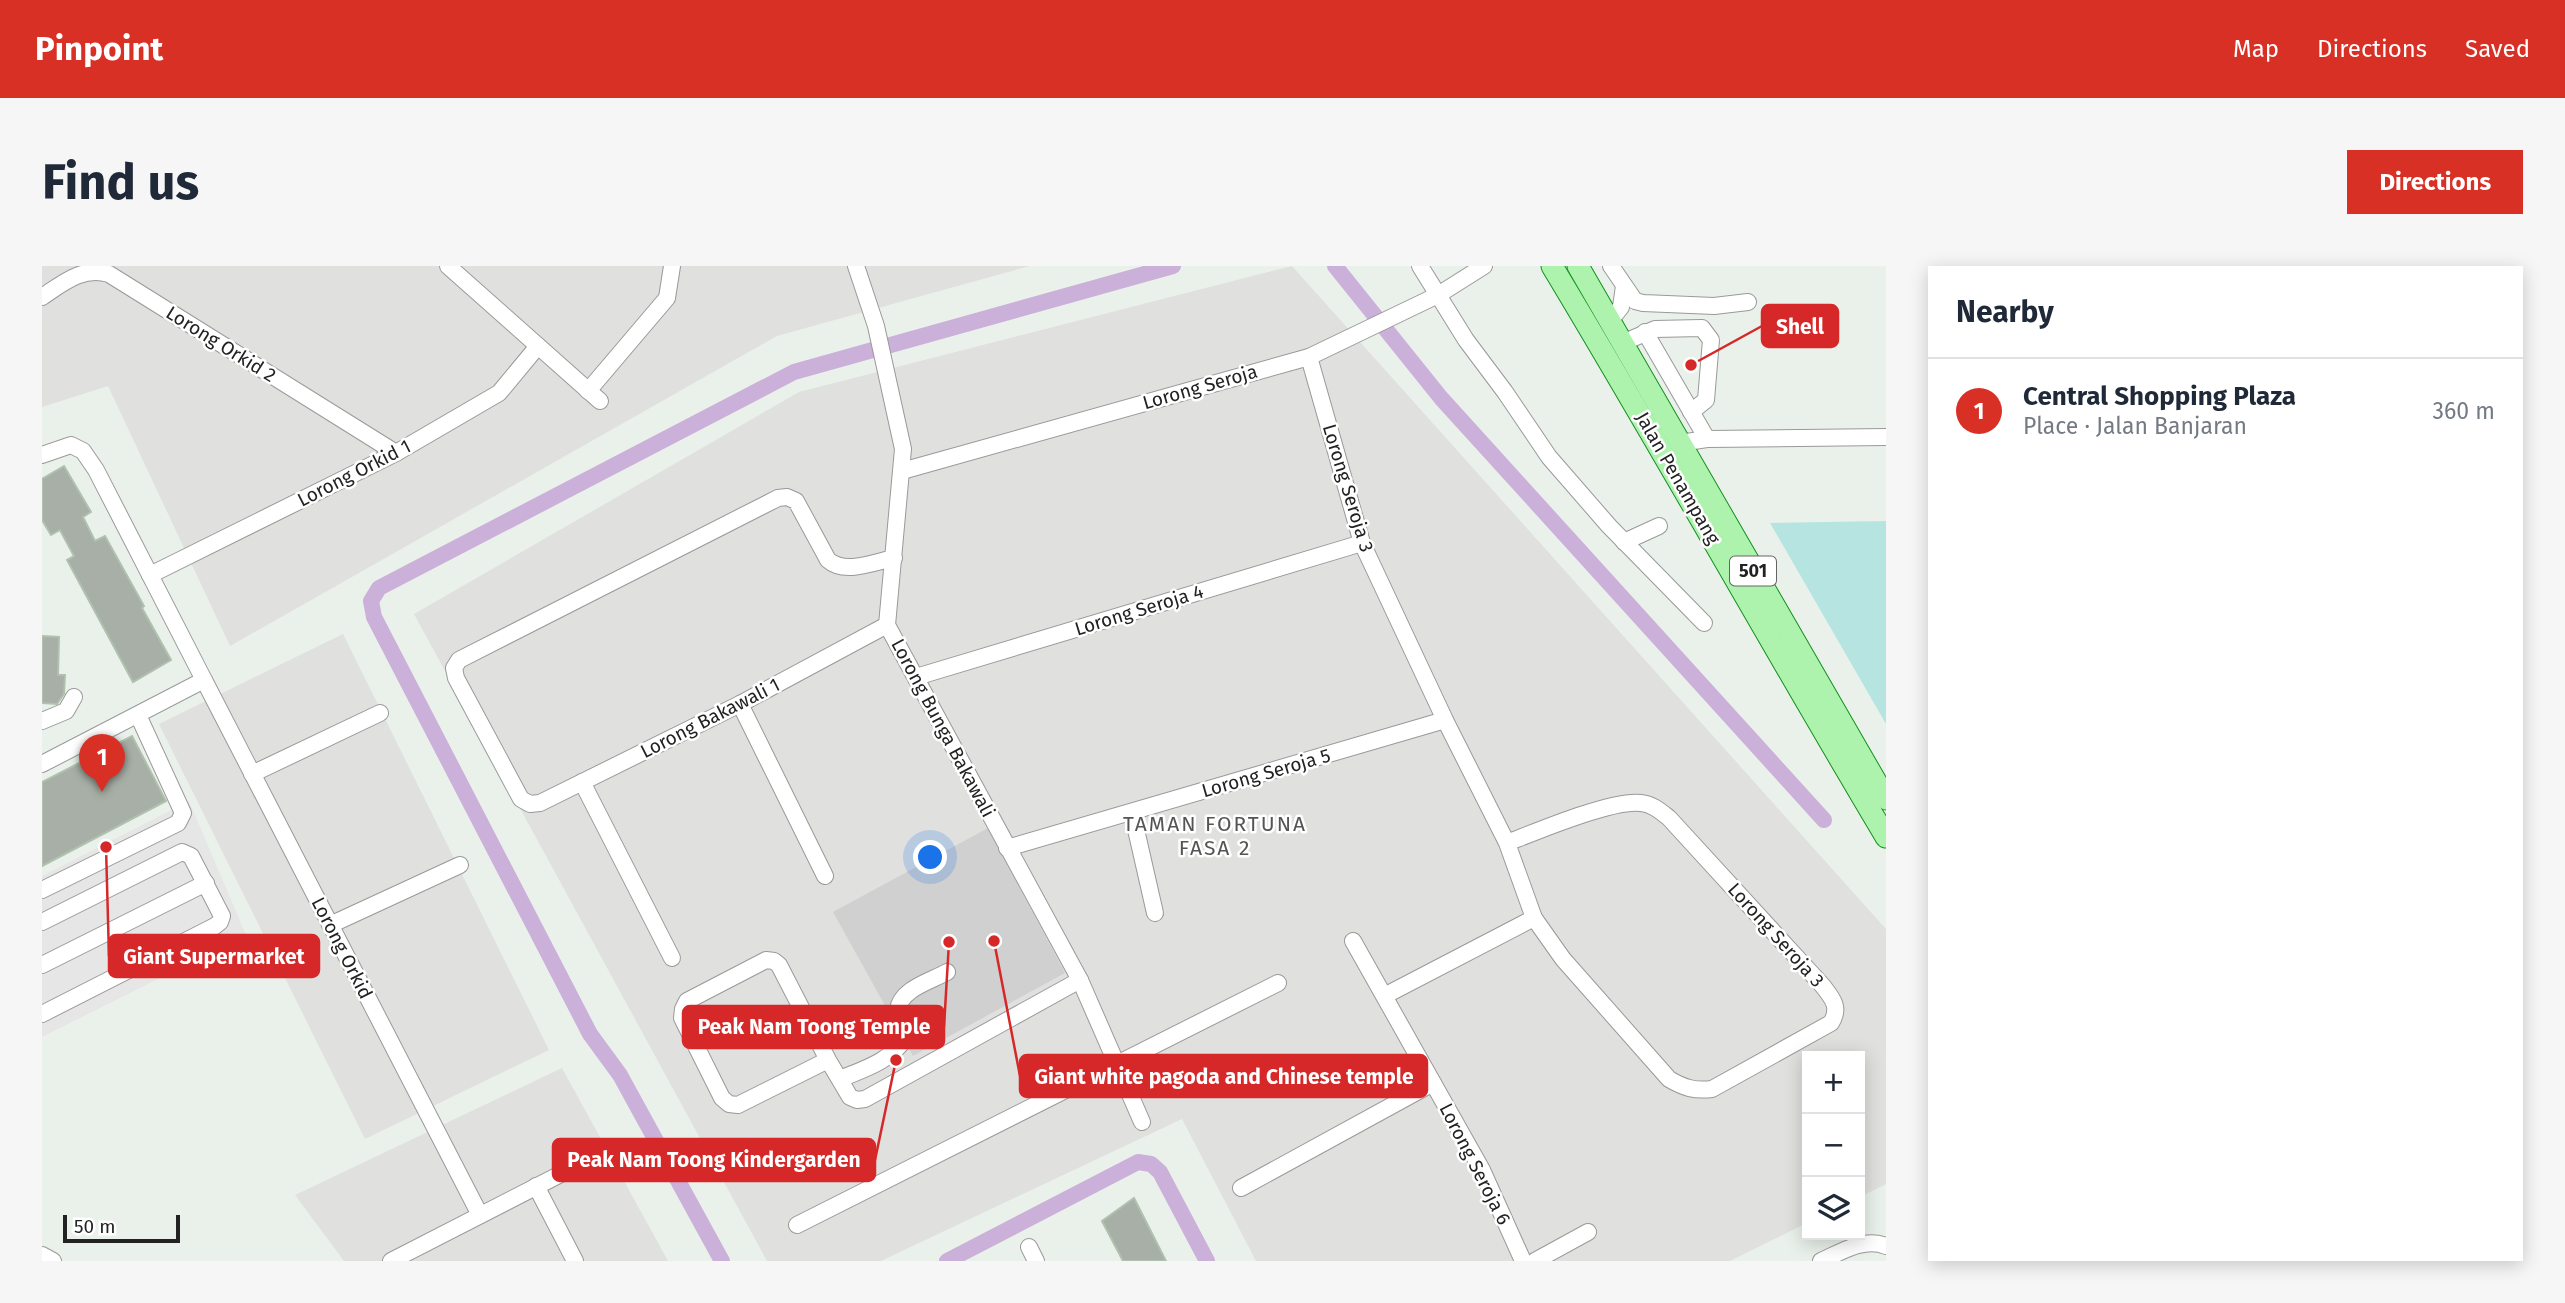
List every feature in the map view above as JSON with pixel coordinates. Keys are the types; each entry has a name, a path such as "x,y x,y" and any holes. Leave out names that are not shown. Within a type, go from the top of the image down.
{"main road":[{"name":"Jalan Penampang","path":"1552,266 1634,401 1886,837"},
{"name":"Jalan Penampang","path":"1578,266 1886,799"},
{"path":"1634,401 1664,433 1680,443 1675,473"},
{"path":"1827,699 1867,742 1886,773"}],"street":[{"path":"449,266 594,396 667,298 672,266"},
{"name":"Lorong Bunga Bakawali","path":"856,266 876,327 903,449 887,625 1080,980 1142,1122"},
{"path":"1420,266 1466,340 1549,457 1624,542 1704,622"},
{"name":"Lorong Seroja","path":"902,471 1309,357 1438,295 1484,266"},
{"path":"1611,266 1635,301 1714,306 1748,302"},
{"name":"Lorong Orkid 2","path":"42,297 73,276 95,270 109,274 396,453"},
{"path":"1610,321 1621,307 1624,286"},
{"path":"1622,343 1656,329 1702,328 1711,340 1706,400 1691,412"},
{"path":"1645,332 1707,439"},
{"name":"Lorong Orkid 1","path":"150,575 396,453 499,393 538,346"},
{"name":"Lorong Seroja 3","path":"1309,357 1362,544 1445,720 1507,843 1534,918 1563,959 1669,1079 1684,1088 1698,1091 1712,1089 1831,1023 1836,1016 1837,1007 1822,985 1669,818 1649,804 1623,804 1556,824 1507,843"},
{"path":"1680,443 1707,439 1886,437"},
{"path":"42,455 71,445 83,451 96,470 150,575"},
{"name":"Lorong Bakawali 1","path":"887,625 740,704 540,803 530,804 522,799 456,678 454,668 459,660 778,498 787,497 796,501 828,561 835,567 845,568 894,558"},
{"path":"1624,542 1659,526"},
{"name":"Lorong Seroja 4","path":"916,677 1362,544"},
{"name":"Lorong Orkid","path":"150,575 480,1215"},
{"path":"42,764 204,680"},
{"path":"42,721 66,710 74,697"},
{"path":"740,704 825,876"},
{"path":"252,774 380,713"},
{"path":"42,890 178,822 183,813 138,715"},
{"name":"Lorong Seroja 5","path":"1007,848 1445,720"},
{"path":"582,782 672,958"},
{"path":"1132,812 1155,913"},
{"path":"42,922 177,853 191,856 220,909 220,922 166,953 42,1014"},
{"path":"330,925 460,865"},
{"path":"42,965 205,883"},
{"path":"1386,995 1534,918"},
{"name":"Lorong Seroja 6","path":"1353,941 1386,995 1482,1170 1523,1261"},
{"path":"828,1060 738,1105 729,1104 722,1098 682,1018 682,1009 687,1001 766,961 774,961 779,965 850,1097 857,1100 864,1099 1080,980"},
{"path":"840,1079 887,1058 898,1049 905,1038 898,1013 900,1002 907,992 947,972"},
{"path":"797,1225 1278,983"},
{"path":"1241,1188 1433,1083"},
{"path":"391,1261 594,1157"},
{"path":"536,1186 575,1261"},
{"path":"1535,1261 1588,1232"},
{"path":"1821,1261 1861,1244 1878,1243 1886,1246"},
{"path":"42,1255 53,1261"}],"shaded area":[{"path":"42,266 1030,266 777,336 230,646 108,386 42,407"},
{"name":"TAMAN FORTUNA FASA 2","path":"1292,266 1886,929 1886,1184 1865,1194 1865,1051 1802,1051 1802,1225 1730,1261 1256,1261 1182,1119 881,1261 767,1261 414,614 799,392"},
{"path":"1886,521 1886,724 1770,523"},
{"path":"343,634 549,1050 365,1139 159,724"},
{"path":"189,801 246,935 42,1037 42,876"},
{"path":"988,828 1065,973 913,1056 833,912"},
{"path":"562,1068 668,1261 344,1261 295,1195"}],"building":[{"path":"64,466 91,512 83,517 95,541 105,536 171,660 133,682 67,560 74,556 60,530 51,535 42,520 42,479"},
{"path":"42,636 59,637 58,675 65,675 64,694 57,704 42,703"},
{"path":"132,736 166,801 42,866 42,782"},
{"path":"1134,1198 1166,1261 1123,1261 1102,1221"}],"waterway":[{"path":"722,1261 620,1075 590,1034 374,617 371,601 379,588 794,372 1173,266"},
{"path":"1335,266 1441,398 1824,820"},
{"path":"947,1261 1138,1162 1151,1164 1160,1172 1207,1261"}],"place":[{"name":"Shell","path":"1691,365"},
{"name":"Central Shopping Plaza","path":"102,792"},
{"name":"Giant Supermarket","path":"106,847"},
{"name":"Giant white pagoda and Chinese temple","path":"994,941"},
{"name":"Peak Nam Toong Temple","path":"949,942"},
{"name":"Peak Nam Toong Kindergarden","path":"896,1060"}],"district":[{"name":"TAMAN FORTUNA FASA 2","path":"1215,836"}]}
